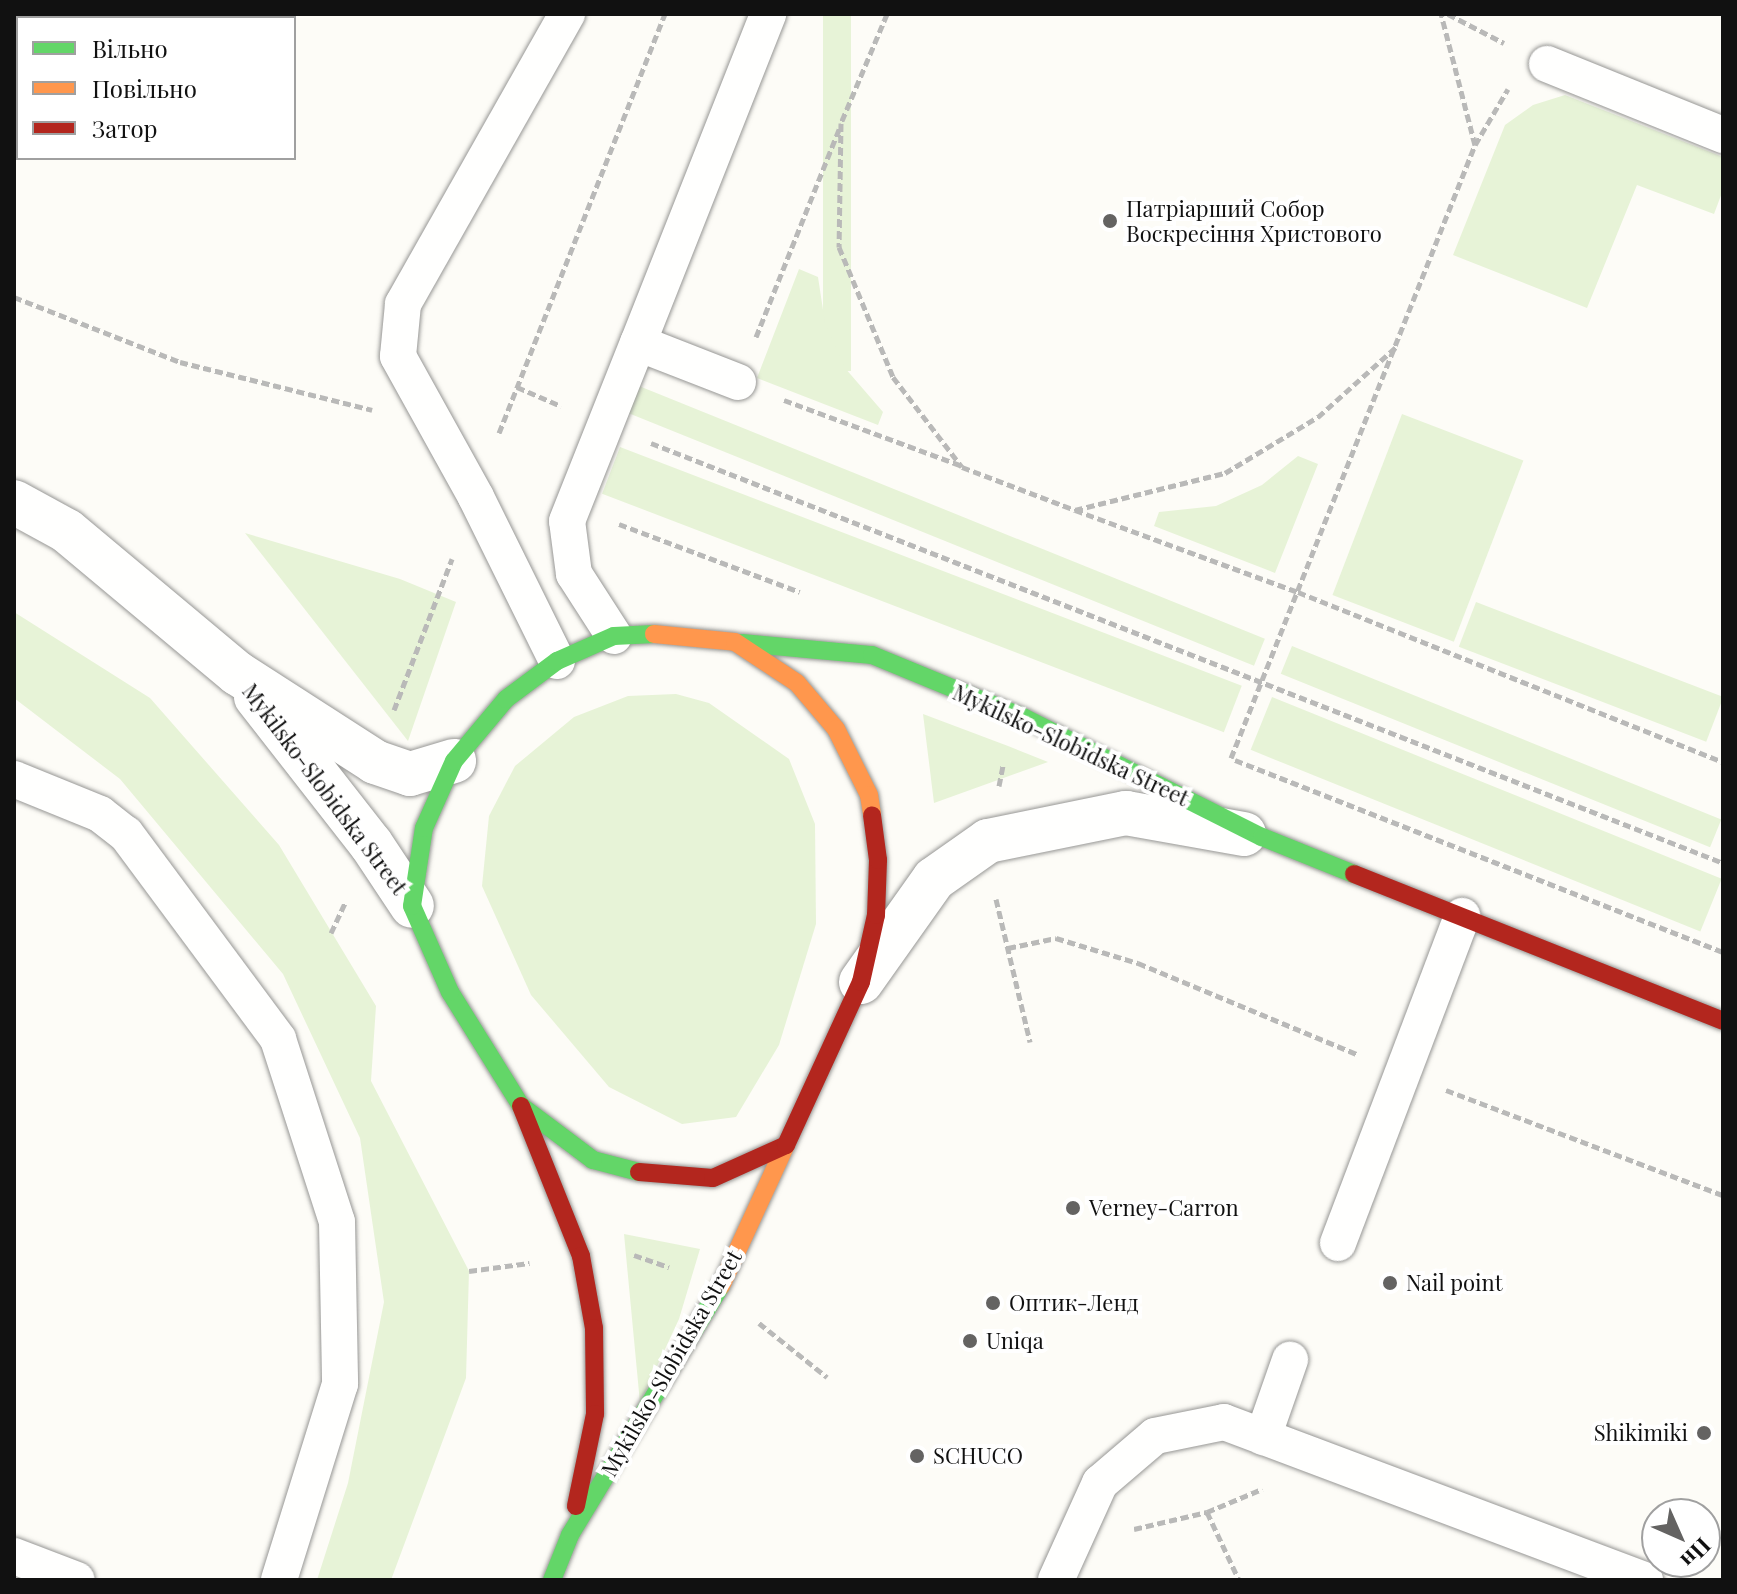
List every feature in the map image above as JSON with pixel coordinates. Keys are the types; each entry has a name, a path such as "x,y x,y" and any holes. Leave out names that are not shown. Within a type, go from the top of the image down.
{"street":[{"name":"Mykilsko-Slobidska Street","path":"14,502 67,531 237,673 375,762 410,774 454,761"},
{"name":"Mykilsko-Slobidska Street","path":"614,636 735,642 872,655 1025,718 1262,837 1723,1021"},
{"path":"614,636 557,661 506,699 454,761 424,828 412,906 450,992 521,1106 593,1160 649,1175 713,1178 786,1145"},
{"name":"Mykilsko-Slobidska Street","path":"735,642 797,683 836,729 869,795 878,860 876,915 861,982"},
{"name":"Mykilsko-Slobidska Street","path":"237,673 371,844 412,906"},
{"name":"Mykilsko-Slobidska Street","path":"552,1580 570,1535 718,1291 861,982 934,879 988,841 1126,813 1262,837"},
{"name":"Mykilsko-Slobidska Street","path":"521,1106 581,1256 594,1328 595,1414 570,1535"}],"lane":[{"path":"557,661 476,497 398,356 403,304 567,14"},
{"path":"614,636 574,574 567,521 768,14"},
{"path":"1547,64 1723,135"},
{"path":"638,343 738,382"},
{"path":"14,779 100,814 126,834 278,1039 337,1222 340,1384 279,1580"},
{"path":"1338,1243 1462,916"},
{"path":"1263,1437 1290,1360"},
{"path":"1056,1580 1069,1545 1100,1483 1155,1436 1224,1422 1645,1580"},
{"path":"14,1556 77,1580"}],"path":[{"path":"887,14 738,382 1298,592 1723,762"},
{"path":"1231,758 1475,145 1441,14"},
{"path":"841,123 839,247 893,377 962,467"},
{"path":"14,297 180,362 435,426"},
{"path":"1075,510 1225,473 1318,417 1396,347"},
{"path":"517,387 606,425 1723,863"},
{"path":"1069,1545 1207,1512 1239,1580"}],"green space":[{"path":"823,14 851,14 851,371 823,371"},
{"path":"1565,95 1723,157 1723,190 1714,214 1637,185 1587,308 1453,255 1505,125 1533,105"},
{"path":"799,269 818,277 825,323 845,368 883,412 878,425 757,378"},
{"path":"639,386 1265,639 1254,666 628,413"},
{"path":"1402,414 1523,461 1454,642 1332,595"},
{"path":"620,447 1242,686 1224,732 602,494"},
{"path":"1298,456 1318,464 1275,573 1154,526 1159,512 1216,506 1262,485"},
{"path":"245,533 400,579 456,602 408,741"},
{"path":"1476,602 1723,697 1706,742 1459,647"},
{"path":"14,612 150,698 279,845 376,1006 371,1081 469,1271 466,1378 391,1580 317,1580 348,1483 384,1302 360,1138 283,974 120,779 14,698"},
{"path":"1292,646 1721,819 1710,847 1281,674"},
{"path":"676,694 709,703 789,759 815,824 816,924 779,1045 736,1117 682,1124 609,1087 531,995 482,886 489,816 515,766 574,717 628,696"},
{"path":"1272,697 1722,879 1700,932 1251,750"},
{"path":"923,714 1008,746 1048,762 934,803"},
{"path":"624,1234 700,1249 679,1319 640,1403"}],"traffic: fast":[{"path":"639,1172 593,1160 521,1106 450,992 412,906 424,828 454,761 506,699 557,661 614,636 654,634"},
{"path":"742,643 872,655 1025,718 1262,837 1354,874"},
{"path":"552,1580 570,1535 721,1286"}],"traffic: slow":[{"path":"654,634 735,642 797,683 836,729 869,795 872,815"},
{"path":"721,1286 786,1145"}],"traffic: jam":[{"path":"639,1172 713,1178 786,1145 861,982 876,915 878,860 872,815"},
{"path":"1354,874 1723,1021"},
{"path":"521,1106 581,1256 594,1328 595,1414 576,1506"}],"place":[{"name":"Патріарший Собор Воскресіння Христового","path":"1110,221"},
{"name":"Verney-Carron","path":"1073,1208"},
{"name":"Nail point","path":"1390,1283"},
{"name":"Оптик-Ленд","path":"993,1303"},
{"name":"Uniqa","path":"970,1341"},
{"name":"Shikimiki","path":"1704,1433"},
{"name":"SCHUCO","path":"917,1456"}]}
